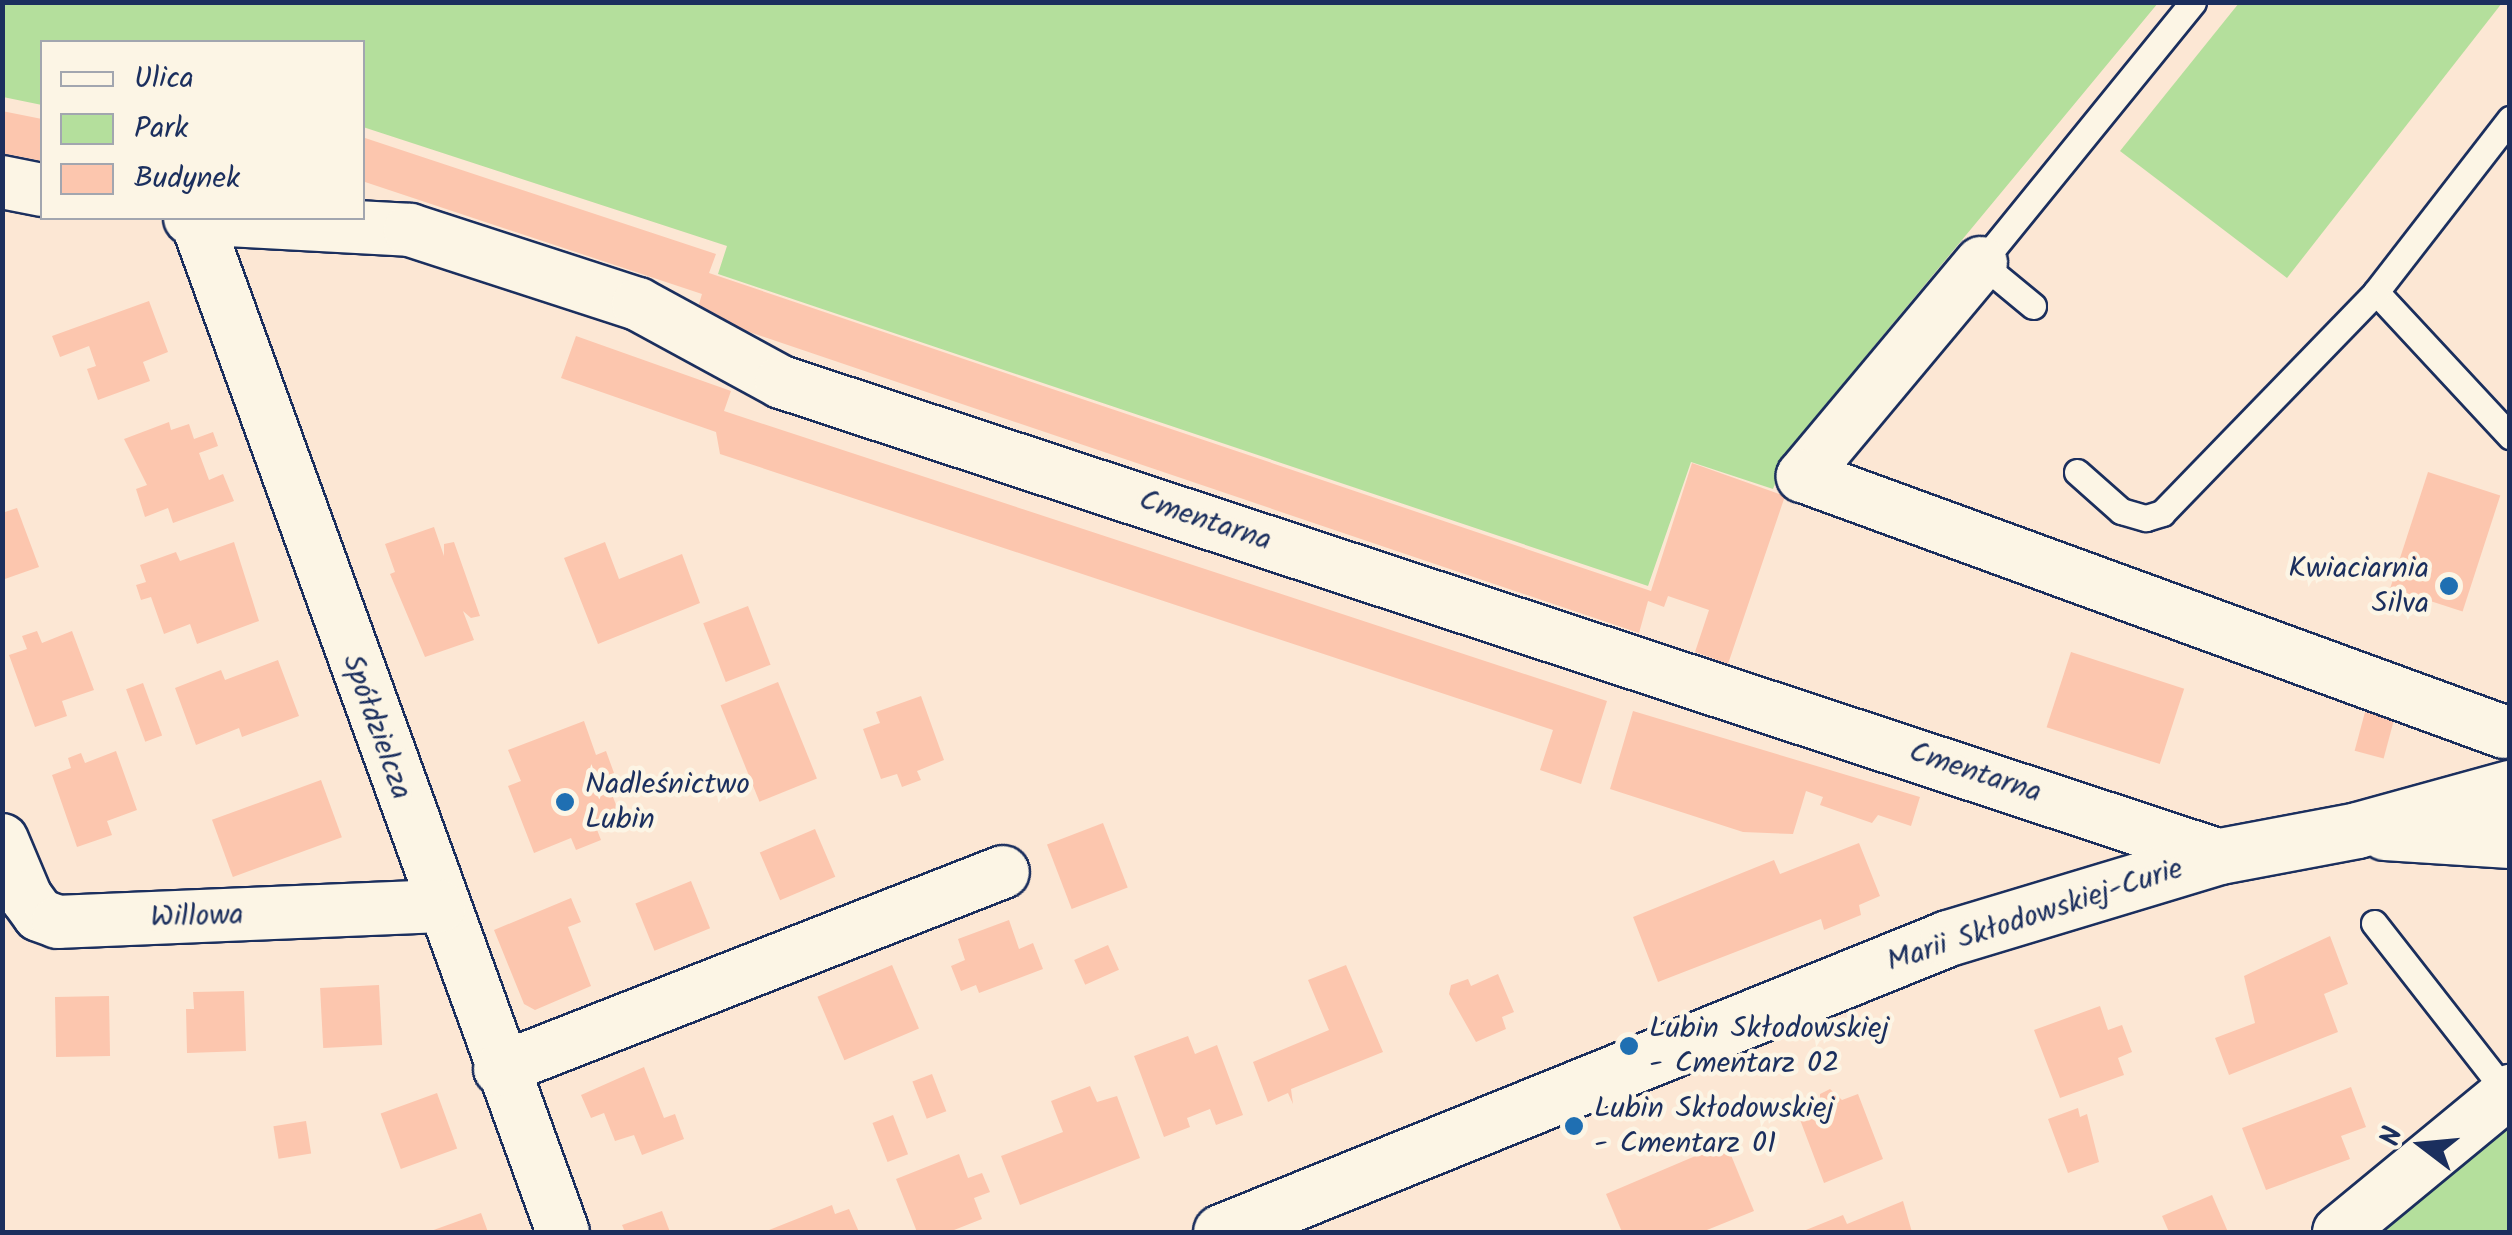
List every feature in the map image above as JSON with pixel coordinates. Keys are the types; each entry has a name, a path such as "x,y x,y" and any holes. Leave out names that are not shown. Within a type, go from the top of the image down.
{"street":[{"path":"2,182 40,190"},
{"name":"Spółdzielcza","path":"194,220 440,906 563,1232"},
{"name":"Cmentarna","path":"229,220 410,230 638,304 781,382 2220,856"},
{"path":"1982,263 1804,476 2504,732"},
{"name":"Marii Skłodowskiej-Curie","path":"1221,1232 1948,938 2220,856 2357,830 2510,788"},
{"name":"Marii Skłodowskiej-Curie","path":"2357,830 2510,840"},
{"name":"Willowa","path":"2,840 26,897 40,915 58,922 440,906"},
{"path":"500,1069 1003,872"},
{"path":"2339,1232 2508,1092"}],"lane":[{"path":"2033,306 1982,263 2193,2"},
{"path":"2077,472 2121,511 2146,518 2162,513 2376,292 2510,120"},
{"path":"2376,292 2510,436"},
{"path":"2374,924 2508,1092"}],"green space":[{"path":"2,3 2158,3 1789,449 1773,489 1691,462 1648,586 718,274 727,246 365,128 365,40 40,40 40,105 3,97"},
{"path":"2239,3 2502,3 2287,278 2120,151"},
{"path":"2509,1117 2509,1232 2372,1232"}],"building":[{"path":"2,111 40,119 40,161 2,153"},
{"path":"365,138 716,254 709,273 1651,591 1692,463 1785,496 1728,664 1695,652 1709,610 1668,596 1664,607 1648,601 1639,633 696,314 702,294 365,182"},
{"path":"149,301 168,352 143,362 150,381 98,400 87,369 96,366 89,346 60,357 52,336"},
{"path":"576,336 731,391 724,411 1607,701 1581,784 1540,770 1553,730 720,454 716,432 561,378"},
{"path":"169,422 171,430 189,424 194,439 213,432 218,446 199,453 209,480 223,474 234,501 173,523 168,508 145,517 136,489 147,485 124,439"},
{"path":"2428,472 2500,495 2463,612 2390,588"},
{"path":"17,508 39,567 2,580 2,513"},
{"path":"434,527 444,556 444,544 454,542 480,616 471,618 463,611 474,640 425,657 390,574 395,572 385,544"},
{"path":"234,542 259,621 197,644 190,624 164,634 151,597 141,600 136,585 146,582 140,565 176,552 180,561"},
{"path":"605,542 619,579 682,554 700,603 598,644 564,558"},
{"path":"748,606 771,665 726,682 703,623"},
{"path":"37,631 42,643 72,631 94,690 62,701 67,716 35,727 9,655 27,649 22,636"},
{"path":"2071,652 2184,689 2160,764 2047,727"},
{"path":"278,660 299,716 242,737 239,728 196,745 175,688 221,670 225,680"},
{"path":"778,682 817,778 759,802 721,705"},
{"path":"143,683 162,736 145,742 126,689"},
{"path":"921,696 944,760 917,771 921,780 902,787 897,774 881,779 863,729 880,723 876,712"},
{"path":"1633,711 1920,797 1911,826 1878,815 1872,823 1820,805 1823,797 1806,791 1793,834 1743,832 1610,789"},
{"path":"2365,712 2394,720 2384,758 2355,751"},
{"name":"Nadleśnictwo Lubin","path":"584,721 596,755 606,751 614,773 605,776 621,818 596,827 601,840 576,850 571,838 534,853 508,786 521,781 508,750"},
{"path":"116,751 137,810 107,821 112,835 77,847 52,775 71,768 68,758 81,753 85,763"},
{"path":"321,780 342,837 233,877 212,820"},
{"path":"1103,823 1128,887 1072,909 1047,845"},
{"path":"815,829 835,877 780,900 760,852"},
{"path":"1859,843 1880,896 1859,905 1861,915 1824,930 1821,919 1658,982 1633,917 1774,860 1780,874"},
{"path":"691,881 710,928 654,951 635,903"},
{"path":"571,898 581,922 568,927 591,986 535,1010 524,1004 494,930"},
{"path":"1009,920 1019,949 1033,943 1043,969 979,993 976,985 961,991 951,966 965,960 958,939"},
{"path":"2330,936 2348,984 2324,994 2338,1032 2229,1075 2215,1038 2255,1023 2244,976"},
{"path":"1108,945 1119,970 1085,985 1074,960"},
{"path":"892,965 919,1029 844,1060 817,997"},
{"path":"1346,965 1383,1052 1291,1089 1293,1104 1288,1093 1268,1102 1253,1062 1329,1030 1308,980"},
{"path":"1498,974 1514,1012 1502,1017 1506,1029 1476,1042 1449,994 1451,985 1468,979 1471,986"},
{"path":"379,985 382,1045 323,1048 320,988"},
{"path":"244,991 246,1051 187,1053 186,1009 194,1009 193,992"},
{"path":"109,996 110,1056 56,1057 55,997"},
{"path":"2100,1006 2108,1030 2122,1025 2132,1052 2118,1058 2124,1075 2060,1098 2034,1030"},
{"path":"1188,1036 1195,1054 1217,1045 1243,1115 1216,1125 1210,1109 1187,1118 1190,1127 1164,1137 1134,1056"},
{"path":"644,1067 664,1118 675,1114 684,1139 642,1155 634,1135 615,1141 604,1113 591,1118 581,1095"},
{"path":"932,1074 946,1111 927,1119 912,1082"},
{"path":"1090,1086 1097,1102 1117,1096 1140,1158 1020,1205 1001,1156 1063,1132 1051,1101"},
{"path":"2351,1087 2366,1127 2341,1136 2350,1159 2266,1190 2242,1128"},
{"path":"1830,1089 1842,1100 1858,1094 1883,1159 1824,1183 1799,1117 1820,1109 1820,1094"},
{"path":"437,1093 457,1148 401,1169 381,1114"},
{"path":"2078,1108 2080,1117 2087,1114 2099,1162 2068,1173 2048,1119"},
{"path":"893,1115 908,1154 888,1162 872,1123"},
{"path":"306,1121 311,1154 279,1159 273,1126"},
{"path":"1726,1143 1754,1211 1702,1232 1622,1232 1606,1194"},
{"path":"959,1154 968,1178 982,1173 990,1192 974,1198 982,1219 949,1232 917,1232 896,1179"},
{"path":"2212,1195 2228,1232 2169,1232 2162,1216"},
{"path":"1903,1201 1912,1232 1801,1232 1843,1215 1847,1224"},
{"path":"832,1205 835,1214 849,1209 859,1232 764,1232"},
{"path":"662,1211 670,1232 625,1232 622,1225"},
{"path":"481,1213 488,1232 428,1232"}],"place":[{"name":"Kwiaciarnia Silva","path":"2449,586"},
{"name":"Nadleśnictwo Lubin","path":"565,802"},
{"name":"Lubin Skłodowskiej - Cmentarz 02","path":"1629,1046"},
{"name":"Lubin Skłodowskiej - Cmentarz 01","path":"1574,1126"}]}
